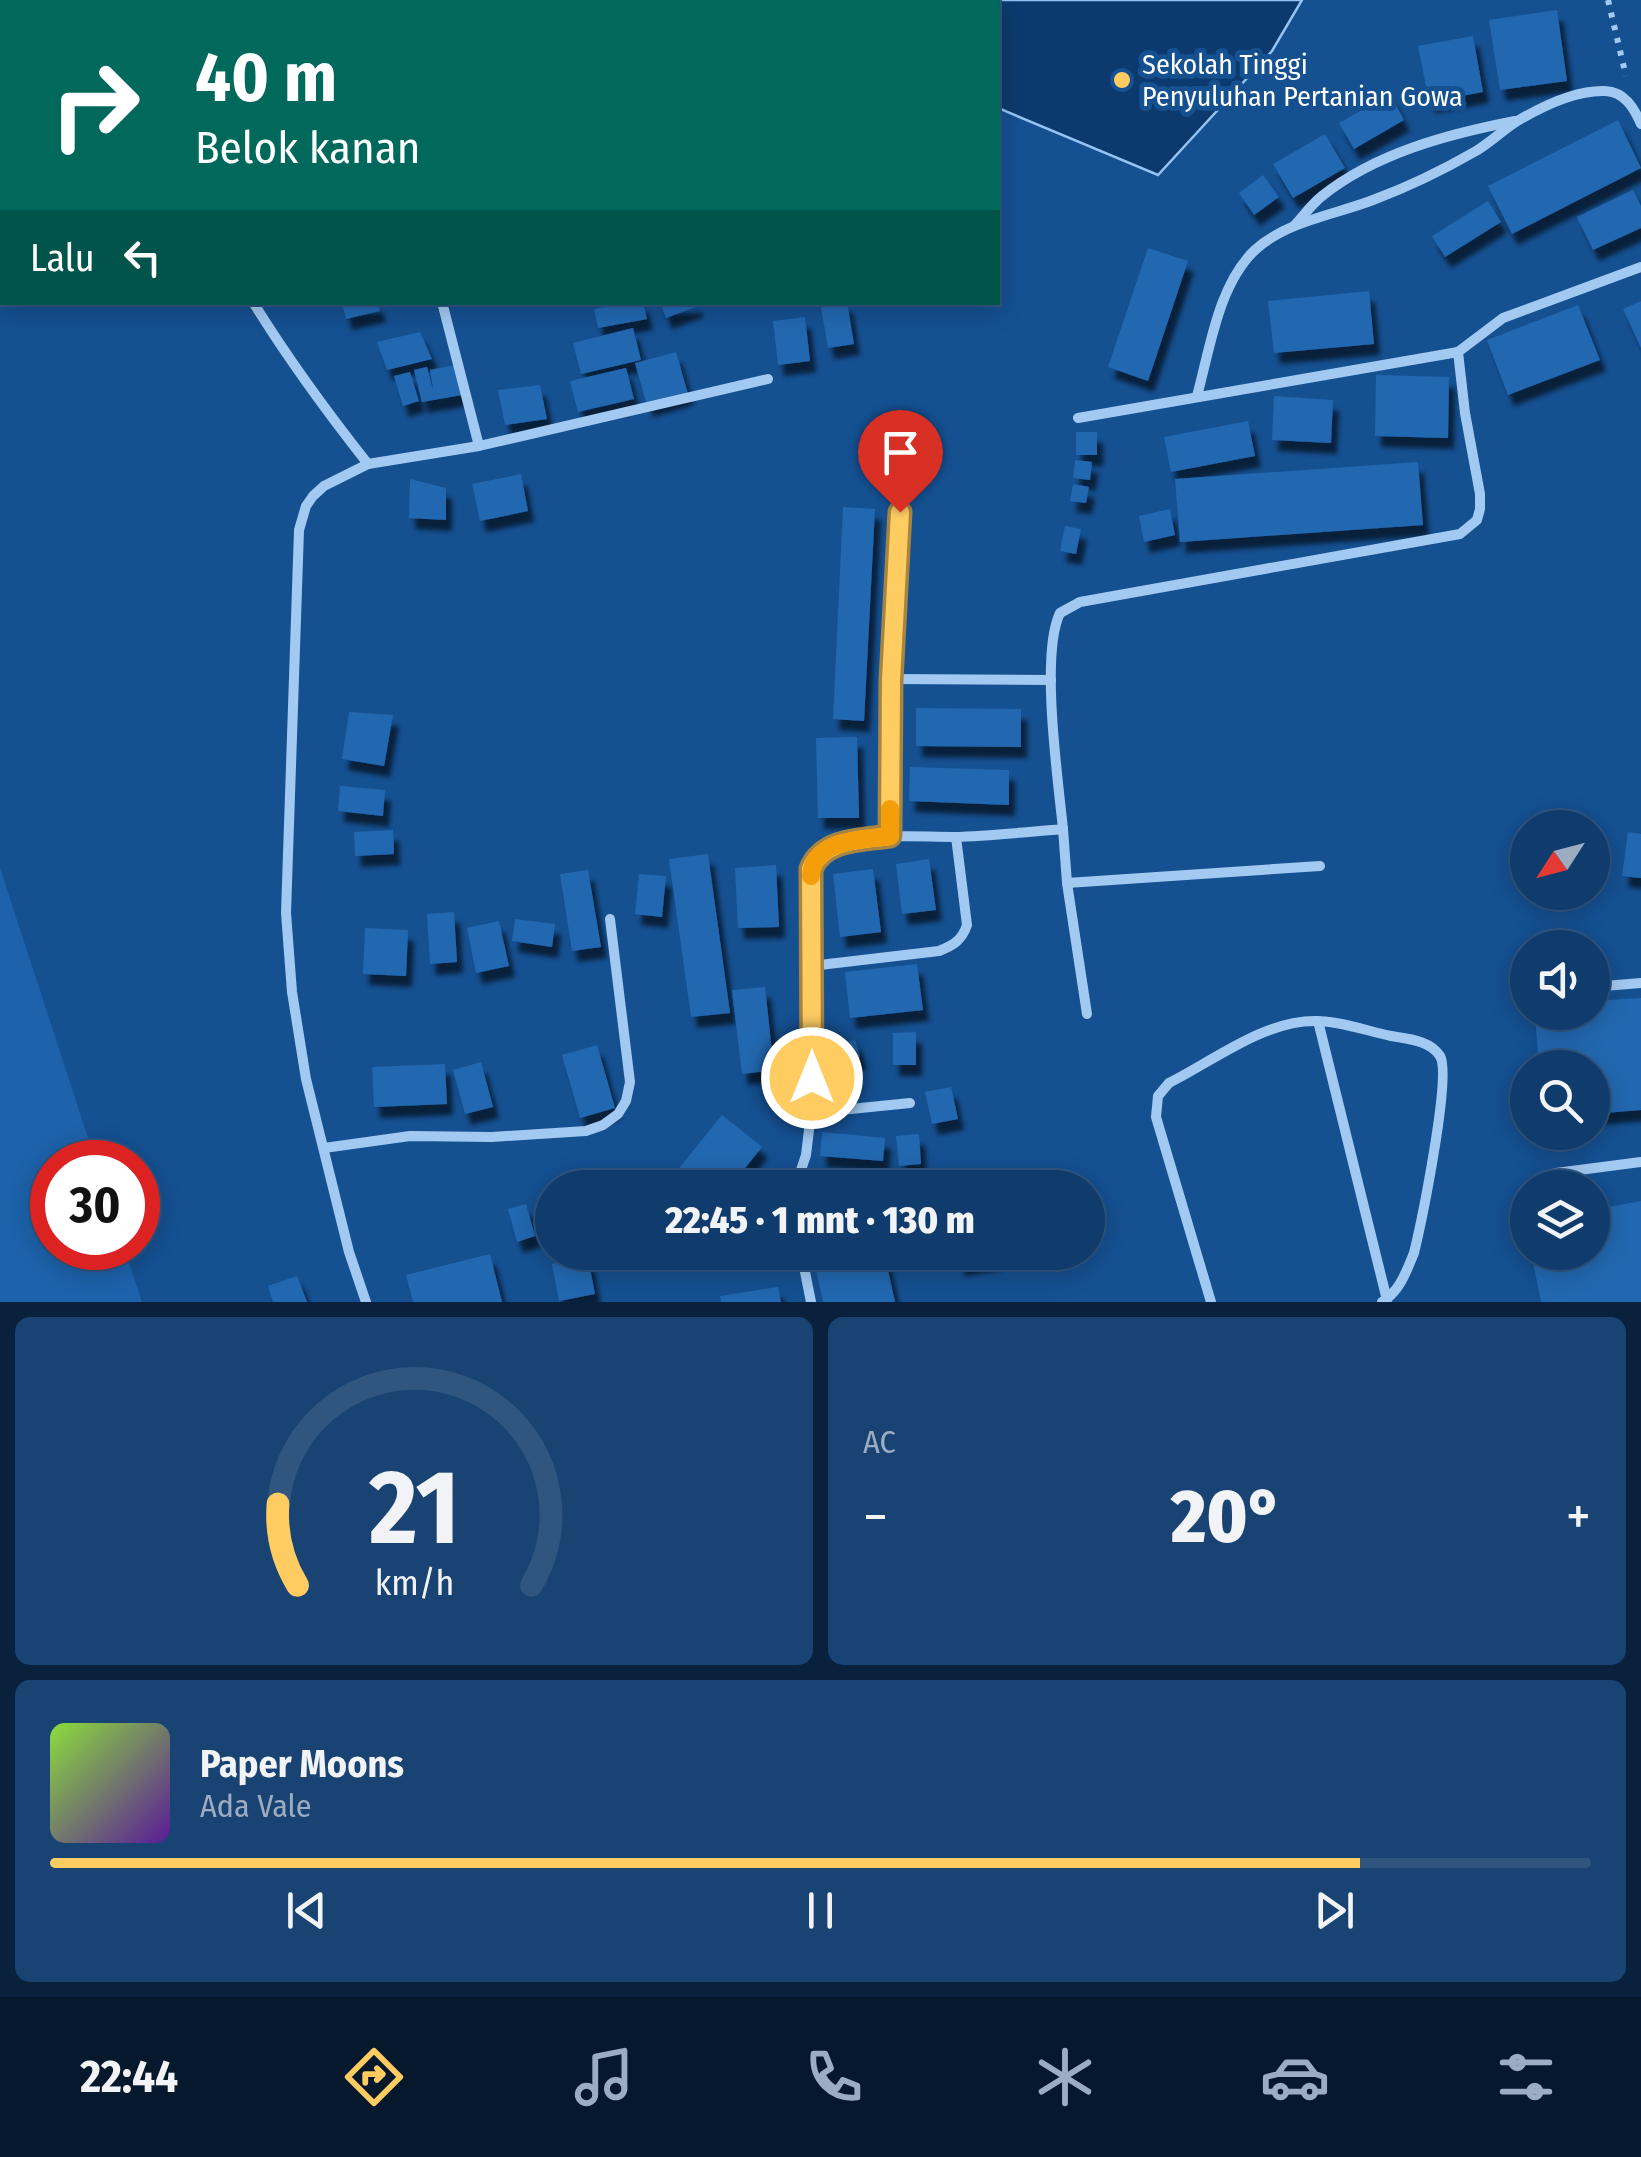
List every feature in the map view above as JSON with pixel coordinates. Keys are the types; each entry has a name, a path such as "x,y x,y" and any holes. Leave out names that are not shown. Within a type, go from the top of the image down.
{"street":[{"path":"1197,396 1219,314 1239,268 1258,248 1295,225 1372,201 1421,180 1478,150 1520,120 1566,98 1607,90 1634,107 1641,124"},
{"path":"1295,225 1318,198 1371,166 1462,132 1520,120"},
{"path":"1078,418 1458,352 1503,318 1641,268"},
{"path":"255,305 323,407 368,464"},
{"path":"443,305 480,446"},
{"path":"1087,1014 1067,883 1051,680 1052,641 1060,613 1080,602 1450,537 1471,526 1477,520 1480,494 1458,352"},
{"path":"366,1302 349,1252 306,1079 286,913 299,530 306,506 340,477 368,464 480,446 768,379"},
{"path":"890,836 891,680 900,512"},
{"path":"891,680 1051,680"},
{"path":"801,1170 811,1113 811,869 815,859 834,846 890,836 1063,829"},
{"path":"811,966 939,951 958,942 967,925 956,836"},
{"path":"1067,883 1320,866"},
{"path":"324,1148 410,1136 492,1137 586,1131 618,1114 630,1082 610,919"},
{"path":"1610,986 1641,983"},
{"path":"1211,1302 1156,1118 1158,1096 1169,1083 1267,1030 1292,1023 1318,1020 1418,1041 1437,1052 1443,1064 1442,1096 1420,1228 1405,1276 1394,1294 1384,1301 1318,1020"},
{"path":"811,1113 910,1103"},
{"path":"1579,1170 1641,1162"},
{"path":"805,1270 811,1302"}],"path":[{"path":"1608,0 1634,107"}],"shaded area":[{"name":"Sekolah Tinggi Penyuluhan Pertanian Gowa","path":"1000,0 1302,0 1272,51 1158,175 1000,109"},
{"path":"0,868 89,1140 30,1140 30,1270 131,1270 142,1302 0,1302"}],"building":[{"path":"1557,10 1567,81 1500,90 1489,20"},
{"path":"1473,36 1483,92 1429,102 1418,46"},
{"path":"1390,94 1404,120 1354,149 1339,123"},
{"path":"1618,120 1641,168 1512,234 1488,186"},
{"path":"1325,134 1345,168 1293,198 1273,164"},
{"path":"1263,175 1279,197 1254,215 1239,193"},
{"path":"1633,190 1641,206 1641,228 1593,250 1577,217"},
{"path":"1488,201 1501,222 1445,257 1432,236"},
{"path":"1148,248 1188,261 1148,381 1108,367"},
{"path":"1369,291 1374,344 1274,353 1268,301"},
{"path":"1641,301 1641,348 1623,309"},
{"path":"343,305 378,305 380,311 346,319"},
{"path":"644,305 647,319 598,328 594,309"},
{"path":"661,305 698,306 666,318"},
{"path":"821,305 848,305 854,344 828,348"},
{"path":"1578,305 1600,360 1508,395 1487,340"},
{"path":"805,317 810,361 778,365 773,321"},
{"path":"633,328 641,360 581,374 573,343"},
{"path":"420,332 432,359 387,370 377,342"},
{"path":"676,352 688,394 647,406 635,363"},
{"path":"455,365 462,395 422,402 414,370 427,367 433,390 430,370"},
{"path":"626,368 634,399 578,412 570,381"},
{"path":"410,372 419,401 403,406 394,376"},
{"path":"1376,375 1449,377 1448,438 1375,436"},
{"path":"540,385 547,419 505,425 498,390"},
{"path":"1274,396 1333,400 1331,443 1272,440"},
{"path":"1248,421 1255,456 1171,472 1164,437"},
{"path":"1076,432 1097,432 1097,455 1076,455"},
{"path":"1075,460 1092,462 1090,480 1073,478"},
{"path":"1418,462 1423,525 1180,542 1175,479"},
{"path":"521,474 528,511 480,521 472,484"},
{"path":"410,479 446,488 446,520 409,518"},
{"path":"1073,484 1089,487 1086,503 1070,501"},
{"path":"843,507 875,509 864,721 833,719"},
{"path":"1170,509 1175,535 1144,542 1139,516"},
{"path":"1065,526 1081,529 1076,554 1060,551"},
{"path":"916,708 1021,709 1021,747 916,746"},
{"path":"349,712 393,715 384,766 342,759"},
{"path":"857,737 859,818 818,818 816,738"},
{"path":"910,767 1009,770 1009,805 909,801"},
{"path":"340,786 385,790 383,816 338,811"},
{"path":"393,830 394,854 355,856 354,832"},
{"path":"1628,832 1641,834 1641,878 1622,876"},
{"path":"708,854 730,1013 691,1017 669,859"},
{"path":"929,859 936,910 902,914 896,864"},
{"path":"776,865 779,927 738,928 735,868"},
{"path":"873,869 881,932 840,937 833,874"},
{"path":"588,870 601,947 572,951 560,874"},
{"path":"639,874 666,876 662,917 635,914"},
{"path":"454,912 457,962 430,964 427,914"},
{"path":"515,919 555,924 552,947 512,941"},
{"path":"499,921 509,966 476,973 467,928"},
{"path":"365,928 408,930 406,976 363,974"},
{"path":"917,964 923,1010 850,1018 845,972"},
{"path":"765,987 774,1070 742,1074 732,990"},
{"path":"1641,998 1641,1110 1610,1113 1610,1050 1538,1050 1536,1030 1610,1030 1610,1000"},
{"path":"916,1032 916,1065 893,1065 893,1033"},
{"path":"855,1040 860,1058 827,1066 822,1048"},
{"path":"597,1045 615,1108 580,1118 562,1055"},
{"path":"481,1062 493,1107 465,1114 453,1070"},
{"path":"445,1064 447,1104 374,1107 372,1067"},
{"path":"951,1087 958,1119 932,1124 925,1092"},
{"path":"722,1115 762,1147 743,1170 678,1170"},
{"path":"822,1132 885,1138 883,1161 820,1156"},
{"path":"919,1134 921,1164 899,1166 896,1136"},
{"path":"1641,1201 1641,1302 1541,1302 1535,1270 1610,1270 1610,1207"},
{"path":"526,1204 535,1236 517,1242 508,1209"},
{"path":"490,1254 502,1302 413,1302 406,1275"},
{"path":"553,1270 590,1270 595,1294 559,1301"},
{"path":"816,1270 888,1270 895,1302 823,1302"},
{"path":"297,1276 307,1302 273,1302 268,1286"},
{"path":"778,1287 781,1302 721,1302 720,1296"}],"slow traffic":[{"path":"811,876 815,859 834,846 890,836 890,809"}],"place":[{"name":"Sekolah Tinggi Penyuluhan Pertanian Gowa","path":"1122,80"}],"route":[{"path":"812,1078 811,869 815,859 834,846 890,836 891,680 900,512"}]}
